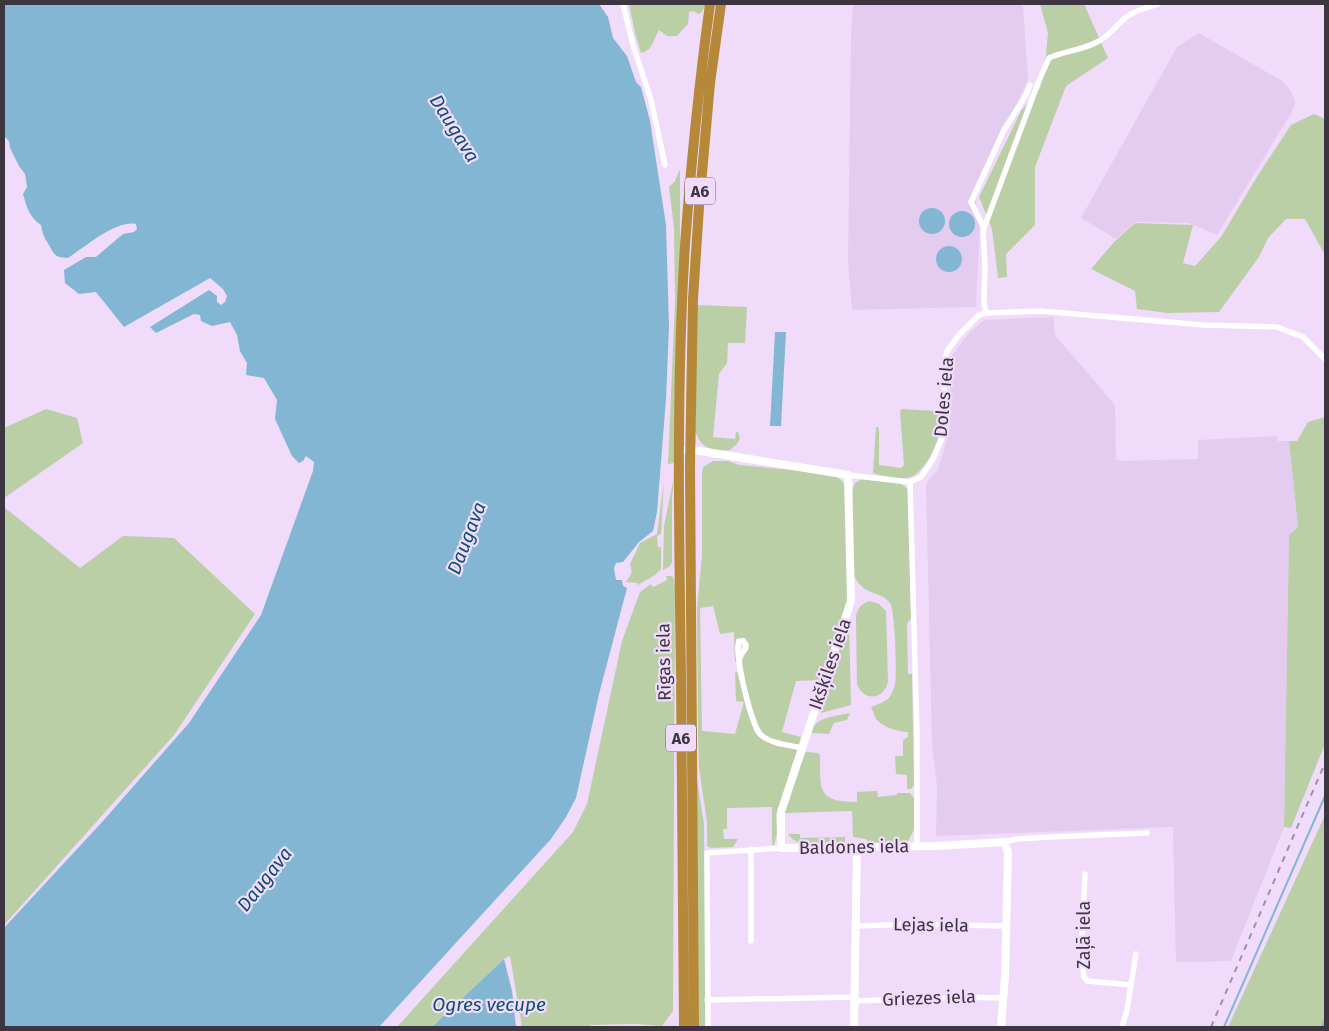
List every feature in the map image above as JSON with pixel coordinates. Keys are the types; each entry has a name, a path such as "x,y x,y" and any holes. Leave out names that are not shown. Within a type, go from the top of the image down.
{"highway":[{"name":"A6","path":"688,298 686,236 698,95 710,4"},
{"name":"A6","path":"688,298 699,207 710,83 721,4"},
{"name":"Rīgas iela","path":"684,1027 679,449 688,298"},
{"name":"Rīgas iela","path":"688,298 694,1027"}],"street":[{"path":"623,4 633,45 651,100 665,166"},
{"path":"1158,4 1124,18 1107,37 1095,44 1062,52 1049,58 983,232 985,264 984,303 986,313 1048,311 1203,325 1277,327 1303,337 1325,359"},
{"path":"984,228 971,202 1004,130 1026,95 1030,85"},
{"name":"Doles iela","path":"910,482 921,477 933,459 943,436 945,419 944,366 947,352 955,339 979,315 986,313"},
{"path":"679,449 848,475 910,482 917,734 917,846"},
{"name":"Ikšķiles iela","path":"781,848 780,812 851,601 848,475"},
{"path":"739,657 742,678 757,731 769,740 802,748"},
{"name":"Baldones iela","path":"707,1000 707,854 781,848 857,848 1004,842 1043,837 1147,832"},
{"path":"1001,1027 1008,852 1004,842"},
{"path":"854,1027 857,848"},
{"path":"751,850 751,941"},
{"name":"Zaļā iela","path":"1085,874 1081,956 1084,977 1088,981 1131,985"},
{"name":"Lejas iela","path":"856,926 912,924 1006,926"},
{"path":"1122,1027 1126,1016 1136,954"},
{"name":"Griezes iela","path":"707,1000 961,996 1003,998"},
{"path":"707,1000 708,1027"}],"shaded area":[{"path":"853,4 1023,4 1028,79 975,198 980,225 976,307 852,310 848,263"},
{"path":"1199,33 1282,81 1291,91 1295,101 1293,110 1217,235 1189,223 1135,222 1116,239 1081,218 1177,47"},
{"path":"1053,317 1055,335 1115,405 1116,459 1120,461 1198,459 1198,440 1277,436 1278,441 1289,441 1298,527 1289,535 1284,827 1231,961 1176,962 1173,827 936,836 937,787 932,742 926,484 938,469 950,430 950,358 969,333 984,320"}],"green space":[{"path":"629,4 706,4 699,14 692,11 689,12 688,24 677,36 667,36 659,30 651,47 641,53"},
{"path":"1040,4 1084,4 1108,58 1066,86 1035,167 1035,225 1006,254 1007,277 998,278 992,229 979,197 1021,111 1040,88 1048,33"},
{"path":"1314,114 1325,119 1325,255 1305,219 1286,219 1268,238 1259,257 1219,312 1167,313 1137,309 1135,291 1091,269 1114,242 1135,223 1193,225 1183,263 1195,266 1221,237 1291,125"},
{"path":"680,169 680,265 674,463 668,464 675,301 674,228 669,187 675,181"},
{"path":"697,305 747,307 745,343 728,343 727,363 719,374 713,437 735,439 736,432 738,432 740,438 737,444 730,450 708,448 700,441 695,430"},
{"path":"46,409 77,418 83,443 4,498 4,428"},
{"path":"902,409 937,411 940,417 940,426 931,456 913,476 899,478 875,474 873,472 876,427 879,430 879,465 901,468 904,465 900,411"},
{"path":"1325,417 1325,744 1291,828 1284,827 1289,535 1298,527 1289,441 1297,441 1308,422"},
{"path":"713,461 728,461 739,465 834,474 843,482 846,488 848,598 821,680 796,681 782,732 801,737 799,744 769,738 758,729 742,672 743,659 748,648 747,642 745,638 736,639 737,662 735,662 734,632 720,634 713,606 700,608 702,731 735,734 744,702 736,701 735,672 737,672 755,733 766,741 795,748 797,751 776,815 777,833 774,845 772,845 772,807 727,808 727,829 723,829 724,839 738,839 733,847 711,848 707,846 707,822 699,768 697,608 702,555 702,473 703,467"},
{"path":"674,477 672,562 670,566 663,570 664,526"},
{"path":"862,479 901,484 908,489 911,618 907,624 908,674 912,674 914,785 911,789 907,789 907,775 896,774 895,756 903,756 903,740 908,737 908,732 887,727 876,719 871,707 887,699 894,688 896,678 895,642 890,603 882,596 863,588 854,576 852,492 855,483"},
{"path":"664,481 661,534 657,536 658,547 661,547 661,569 638,585 637,583 626,582 631,574 630,564 640,543 657,534"},
{"path":"4,507 80,568 123,536 174,538 255,614 174,735 4,925"},
{"path":"666,576 672,576 675,587 673,1011 662,1026 635,1024 591,1025 588,1027 522,1027 510,956 504,959 432,1027 397,1027 573,832 587,804 622,641 640,592 651,584 653,587 667,580"},
{"path":"870,601 879,604 886,611 888,681 883,692 874,696 864,694 857,684 856,616 861,606"},
{"path":"849,619 851,705 821,713 819,709 831,683 836,659"},
{"path":"850,713 847,720 834,723 829,734 812,733 813,728 821,720"},
{"path":"805,753 820,755 821,785 824,792 834,800 857,802 857,792 877,791 878,797 897,795 897,793 910,793 914,798 914,830 907,843 869,844 866,839 853,837 852,811 784,813"},
{"path":"695,767 704,824 706,1027 698,1027"},
{"path":"1325,815 1325,1027 1228,1027"},
{"path":"788,834 800,834 800,838 845,837 845,844 806,845 799,843"}],"water":[{"name":"Daugava","path":"4,4 599,4 608,17 613,38 627,56 636,82 641,87 650,121 666,225 669,327 666,399 657,512 653,531 639,542 623,562 616,563 614,568 616,580 622,580 623,586 627,588 599,694 576,798 566,817 551,839 379,1027 4,1027 4,928 103,821 189,723 261,615 313,471 314,462 306,456 299,463 292,456 275,419 277,400 264,378 246,375 247,363 240,351 237,335 230,322 212,326 201,321 200,315 194,314 156,333 150,327 209,290 217,296 217,302 221,305 225,302 227,296 223,289 210,278 124,327 96,292 79,294 65,283 64,270 86,257 96,257 123,234 134,232 137,229 136,224 119,226 110,230 68,258 58,256 53,252 44,236 41,225 34,219 27,207 23,194 27,187 25,174 10,148 9,141 4,136"},
{"path":"932,208 941,212 945,221 941,230 932,234 923,230 919,221 923,212"},
{"path":"962,211 971,215 975,224 971,233 962,237 953,233 949,224 953,215"},
{"path":"949,246 958,250 962,259 958,268 949,272 940,268 936,259 940,250"},
{"path":"775,332 786,332 781,426 770,426"},
{"name":"Ogres vecupe","path":"504,959 512,991 516,1027 432,1027"}],"waterway":[{"path":"1224,1027 1325,796"},
{"path":"1322,1027 1325,1019"}],"railway":[{"path":"1211,1027 1325,763"}]}
